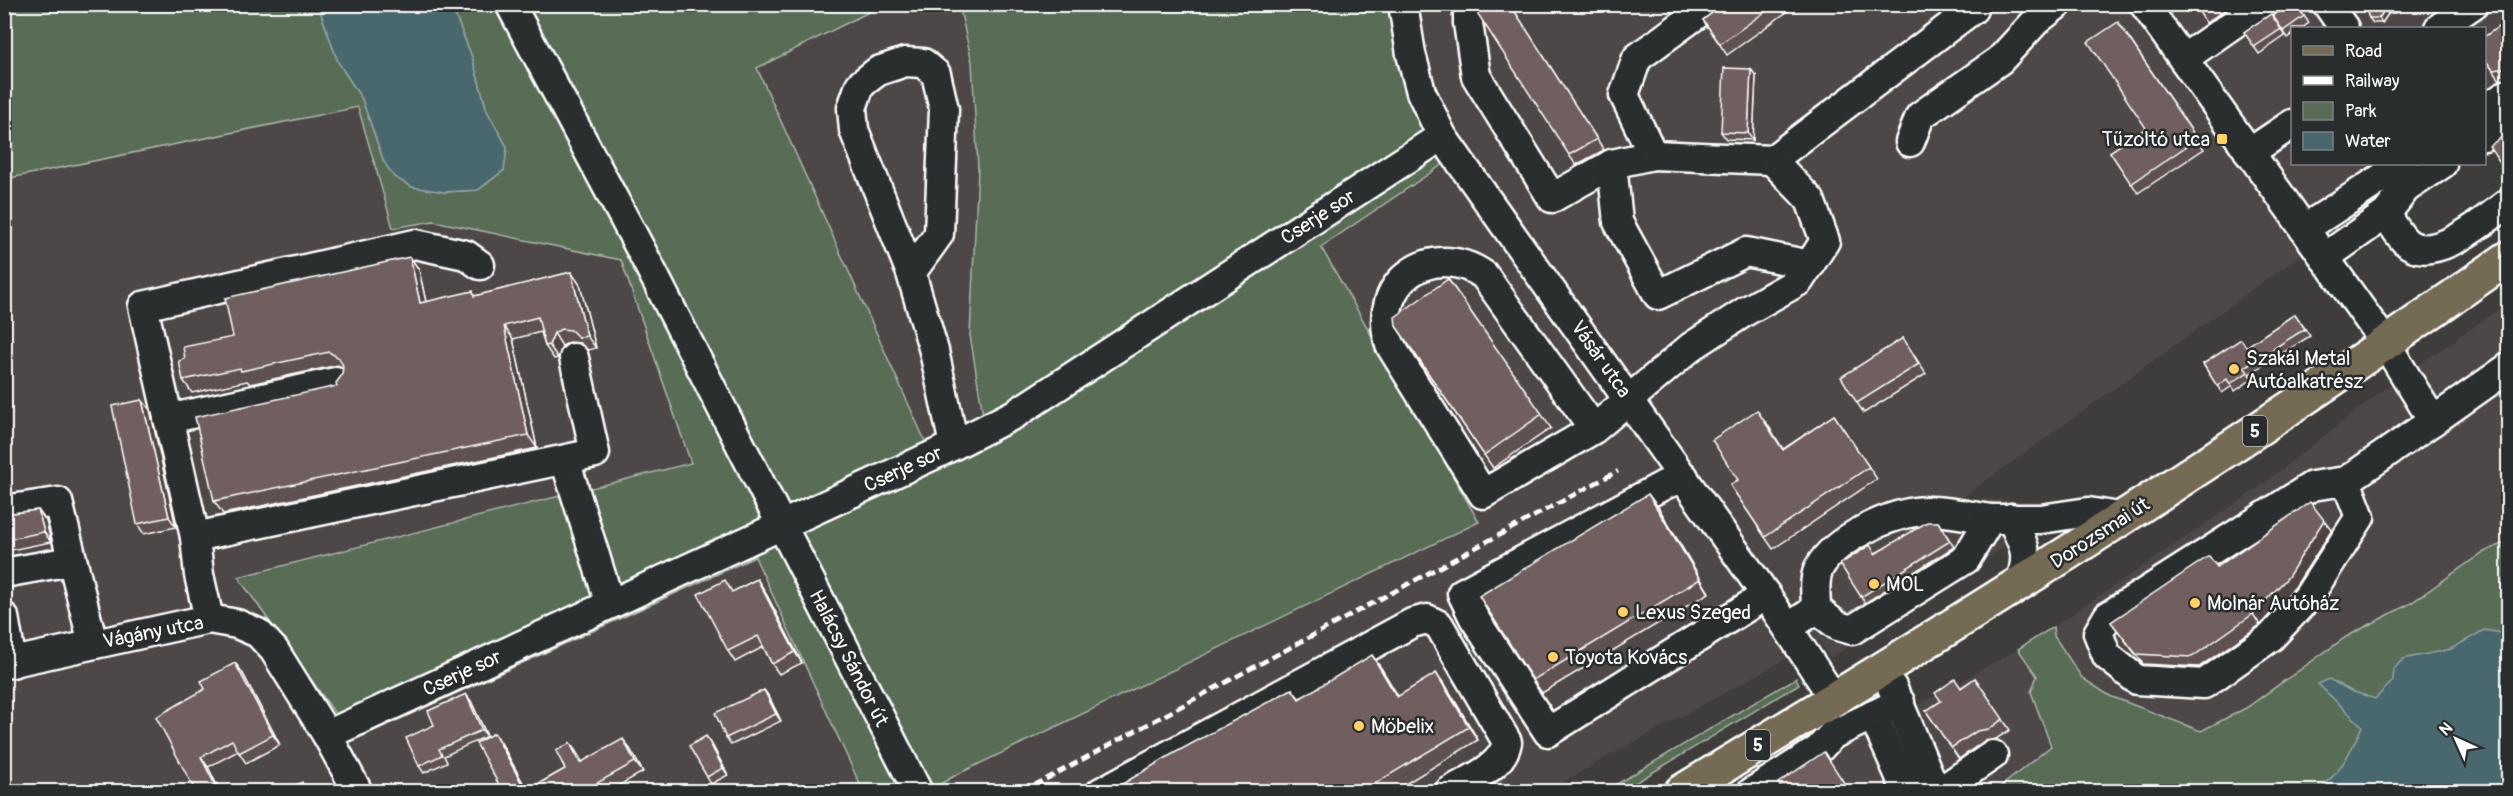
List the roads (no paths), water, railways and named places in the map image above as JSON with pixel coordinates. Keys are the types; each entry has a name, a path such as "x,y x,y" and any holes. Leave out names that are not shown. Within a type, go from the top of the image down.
{"main road":[{"name":"Dorozsmai út","path":"1681,792 2125,518 2386,344 2508,258"}],"street":[{"name":"Halácsy Sándor út","path":"510,4 642,252 918,792"},
{"name":"Vásár utca","path":"1403,4 1411,54 1421,92 1442,136 1684,477 1766,595 1834,699"},
{"path":"1468,4 1468,22 1476,76 1552,198 1612,164 1653,155 1772,160 1973,9 1970,4"},
{"path":"1653,155 1624,95 1637,58 1711,4"},
{"path":"1910,142 1920,116 2000,60 2036,21 2058,4"},
{"path":"2144,4 2386,344 2433,420"},
{"path":"2182,59 2262,4"},
{"path":"2327,4 2343,27"},
{"path":"2440,27 2474,4"},
{"path":"911,273 939,234 944,109 936,74 923,63 905,62 878,71 860,86 852,108 854,130 911,273 934,351 954,445"},
{"path":"2486,109 2508,94"},
{"path":"2486,135 2508,120"},
{"path":"2249,153 2291,125"},
{"name":"Cserje sor","path":"327,735 954,445 1015,414 1442,136"},
{"path":"1594,429 1484,275 1461,263 1436,262 1412,271 1395,288 1386,316 1386,333 1390,345 1483,494 1594,429 1691,347 1746,311 1799,281 1826,241 1810,200 1772,160"},
{"path":"1612,164 1618,222 1658,295 1746,252 1810,265"},
{"path":"2304,229 2401,165"},
{"path":"2324,258 2386,214 2406,188 2440,165"},
{"path":"2386,214 2407,243 2427,249 2449,244 2508,203"},
{"path":"209,619 199,575 195,537 143,306 415,244 466,255 480,265"},
{"path":"195,537 595,453 574,358"},
{"path":"2346,481 2360,517 2308,597 2271,637 2204,684 2137,680 2107,656 2098,633 2108,616 2312,486 2346,481 2508,368"},
{"path":"168,419 336,382"},
{"path":"565,460 610,604"},
{"path":"1684,477 1664,485 1462,592 1474,618 1548,732 1766,595"},
{"path":"4,510 58,502 93,644"},
{"path":"1816,609 1816,581 1819,567 1848,539 1863,530 1905,513 1927,511 2000,519 2041,519 2088,513 2125,518"},
{"path":"2000,519 2025,548 2027,562 2019,584"},
{"path":"1816,609 1838,626 1852,630 1966,559 2000,519"},
{"path":"4,573 71,561"},
{"path":"1788,628 1816,609"},
{"path":"4,617 8,663"},
{"name":"Vágány utca","path":"8,663 209,619 237,624 258,633 274,650 327,735 358,792"},
{"path":"1101,792 1412,623 1427,619 1439,625 1507,742 1505,754 1493,765 1449,792"},
{"path":"1883,669 1900,702 1937,792 1992,755"},
{"path":"1755,791 1818,750 1832,735 1900,702"},
{"path":"1872,715 1907,792"}],"water":[{"path":"318,5 451,5 472,57 487,111 507,147 504,170 478,190 444,192 412,187 394,177 384,162 362,99 338,62"},
{"path":"2484,630 2508,634 2508,791 2318,791 2344,762 2362,726 2318,684 2329,679 2351,691 2375,699 2393,681 2394,669 2403,659 2451,649"}],"railway":[{"path":"1022,792 1618,471"}],"place":[{"name":"Tűzoltó utca","path":"2222,139"},
{"name":"Szakál Metal Autóalkatrész","path":"2234,369"},
{"name":"MOL","path":"1874,584"},
{"name":"Molnár Autóház","path":"2195,603"},
{"name":"Lexus Szeged","path":"1623,612"},
{"name":"Toyota Kovács","path":"1553,657"},
{"name":"Möbelix","path":"1359,726"}]}
